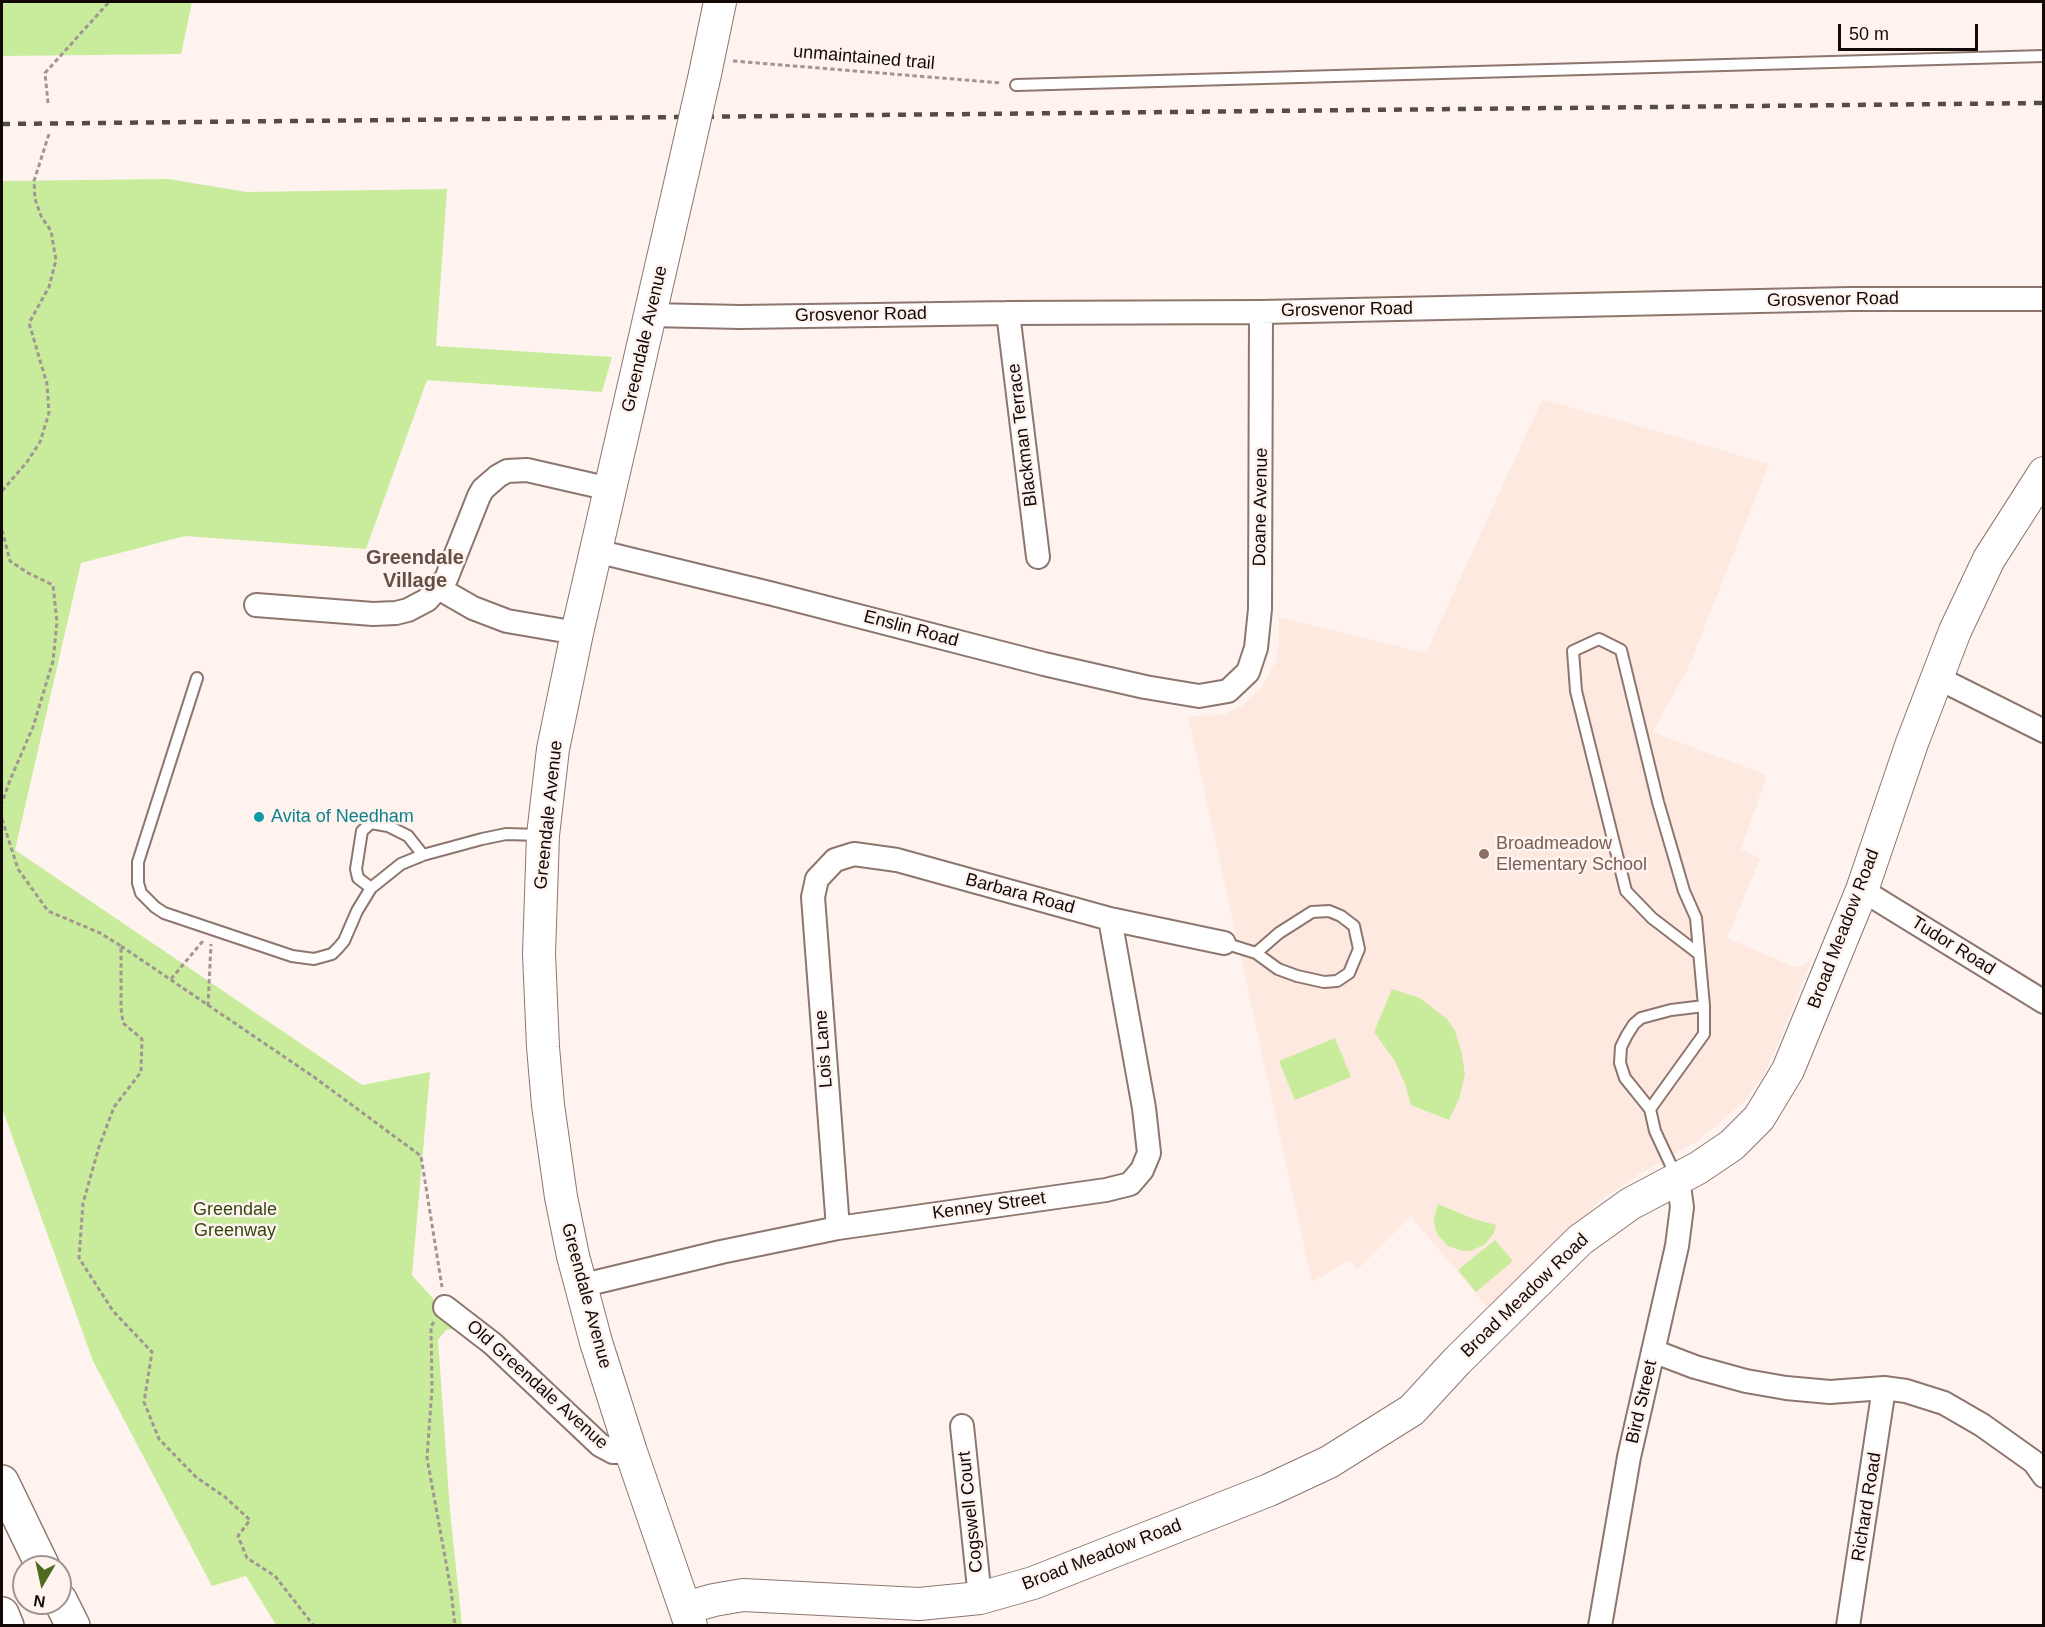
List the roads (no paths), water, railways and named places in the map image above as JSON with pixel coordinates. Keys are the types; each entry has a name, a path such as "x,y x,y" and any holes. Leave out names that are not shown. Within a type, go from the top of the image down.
{"highway":[{"path":"2,1482 37,1555"},
{"path":"2,1614 7,1626"}],"street":[{"name":"Greendale Avenue","path":"688,1617 631,1452 580,1286 561,1197 548,1105 539,954 543,836 553,749 577,633 720,2"},
{"name":"Grosvenor Road","path":"650,315 741,317 1261,312 1850,299 2043,299"},
{"name":"Doane Avenue","path":"1228,691 1248,672 1256,648 1260,609 1261,312"},
{"name":"Blackman Terrace","path":"1008,313 1038,557"},
{"path":"256,605 373,614 396,613 418,606 440,589 454,563 479,496 483,489 498,476 507,471 527,470 610,489"},
{"name":"Broad Meadow Road","path":"688,1617 721,1598 743,1595 919,1604 980,1598 1033,1583 1269,1490 1329,1462 1412,1410 1457,1361 1580,1240 1630,1204 1698,1168 1732,1145 1759,1118 1788,1070 1862,890 1912,743 1955,631 1989,559 2043,474"},
{"name":"Enslin Road","path":"596,551 1044,664 1145,687 1199,696 1228,691"},
{"path":"440,589 473,608 507,621 577,633"},
{"path":"1938,678 2043,731"},
{"name":"Barbara Road","path":"822,873 835,860 854,854 897,860 1110,919 1224,943"},
{"name":"Lois Lane","path":"822,873 817,879 813,897 838,1228"},
{"name":"Tudor Road","path":"1862,890 2043,1002"},
{"name":"Kenney Street","path":"580,1286 722,1252 838,1228 1106,1190 1130,1184 1142,1170 1149,1153 1144,1108 1110,919"},
{"name":"Bird Street","path":"1600,1626 1629,1457 1677,1246 1682,1207 1678,1179"},
{"name":"Old Greendale Avenue","path":"445,1307 493,1344 600,1445 613,1452 631,1452"},
{"path":"1653,1351 1695,1367 1746,1382 1830,1392 1884,1388 1906,1391 1944,1404 1982,1425 2034,1462 2043,1476"},
{"name":"Richard Road","path":"1848,1626 1884,1388"},
{"name":"Cogswell Court","path":"962,1426 980,1598"}],"lane":[{"path":"1016,85 2043,56"},
{"path":"1650,1109 1704,1034 1704,1006 1696,918 1684,891 1658,802 1621,650 1599,639 1573,651 1576,691 1626,891 1652,918 1699,954"},
{"path":"197,678 140,852 137,871 141,893 155,907 174,918 292,956 314,959 323,957 338,948 344,941 357,910 371,888 401,864 423,855 482,838 507,834 543,836"},
{"path":"371,888 358,878 356,869 362,831 371,824 388,826 408,836 423,855"},
{"path":"1224,943 1256,953 1278,969 1324,982 1337,981 1349,973 1359,949 1354,926 1341,916 1329,912 1312,912 1279,933 1256,953"},
{"path":"1678,1179 1655,1131 1650,1109 1625,1078 1620,1063 1621,1047 1634,1024 1641,1018 1671,1010 1704,1006"}],"railway":[{"path":"2,124 2044,103"}],"place":[{"name":"Avita of Needham","path":"259,817"},
{"name":"Broadmeadow Elementary School","path":"1484,854"}],"district":[{"name":"Greendale Village","path":"415,570"}],"park label":[{"name":"Greendale Greenway","path":"235,1220"}]}
